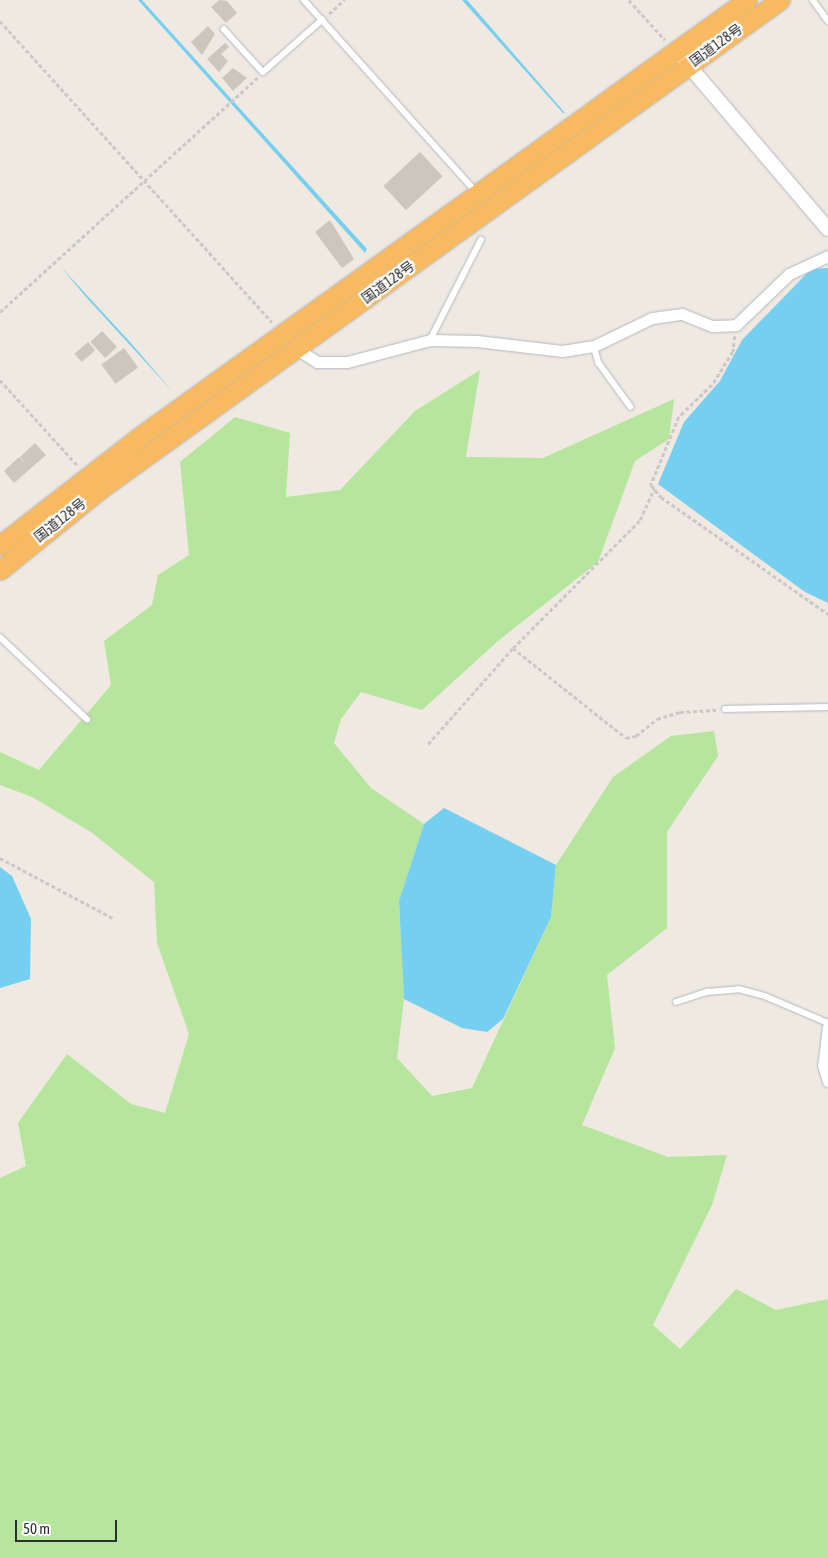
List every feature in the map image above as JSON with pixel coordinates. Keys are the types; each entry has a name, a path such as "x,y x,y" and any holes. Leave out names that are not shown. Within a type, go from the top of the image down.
{"highway":[{"name":"国道128号","path":"683,59 747,0"},
{"name":"国道128号","path":"0,544 87,476 289,342 683,59 780,0"},
{"name":"国道128号","path":"0,570 289,342"}],"street":[{"path":"683,59 828,229"},
{"path":"289,342 317,362 347,362 430,340 477,341 562,351 594,346 662,317 682,314 712,326 736,325 789,274 828,256"},
{"path":"828,1027 823,1064 828,1081"}],"lane":[{"path":"304,0 484,202"},
{"path":"812,0 828,20"},
{"path":"224,29 263,72 322,20"},
{"path":"430,340 481,240"},
{"path":"594,346 600,363 631,407"},
{"path":"0,638 87,719"},
{"path":"725,709 828,708"},
{"path":"676,1002 707,992 739,989 766,996 828,1023"}],"path":[{"path":"322,20 344,0"},
{"path":"629,0 683,59"},
{"path":"0,21 289,342"},
{"path":"0,312 263,72"},
{"path":"428,744 513,648 640,520 654,488 655,470 678,417 722,369 733,352 736,325"},
{"path":"0,380 87,476"},
{"path":"654,488 661,497 828,614"},
{"path":"513,648 626,738 636,736 657,719 680,712 725,709"},
{"path":"0,858 113,918"}],"green space":[{"path":"480,370 466,457 543,458 674,399 669,439 635,461 598,562 498,641 422,710 361,692 341,719 334,743 371,788 424,824 399,901 404,999 397,1058 432,1096 472,1088 551,917 556,865 613,777 671,736 714,731 718,756 667,832 667,928 607,975 615,1048 582,1125 668,1157 727,1155 712,1205 653,1325 680,1349 736,1289 776,1310 828,1299 828,1558 0,1558 0,1178 26,1166 18,1123 67,1054 131,1104 165,1113 189,1034 157,943 154,882 91,832 32,797 0,785 0,752 39,770 111,685 104,641 152,605 158,575 189,555 180,462 235,417 290,433 286,497 340,490 415,411"}],"water":[{"path":"138,0 142,0 367,249 365,253"},
{"path":"462,0 467,0 565,113 563,113"},
{"path":"60,266 130,342 173,392 86,297"},
{"path":"828,268 828,603 805,592 658,484 684,422 720,381 742,340 811,269"},
{"path":"444,808 556,865 551,917 503,1019 487,1032 462,1028 404,999 399,901 424,824"},
{"path":"0,867 12,876 31,919 30,979 0,988"}],"building":[{"path":"219,0 227,1 237,13 226,23 211,7"},
{"path":"208,26 215,34 202,55 191,42"},
{"path":"225,43 229,47 221,54 228,61 219,72 207,59"},
{"path":"233,68 247,78 233,91 222,78"},
{"path":"420,152 443,176 406,210 383,186"},
{"path":"330,220 354,259 342,268 315,232"},
{"path":"102,331 117,347 105,358 90,342"},
{"path":"88,342 95,350 82,362 74,354"},
{"path":"124,348 138,367 115,384 101,364"},
{"path":"35,443 46,455 14,483 4,471 19,457 27,466 20,457"}]}
